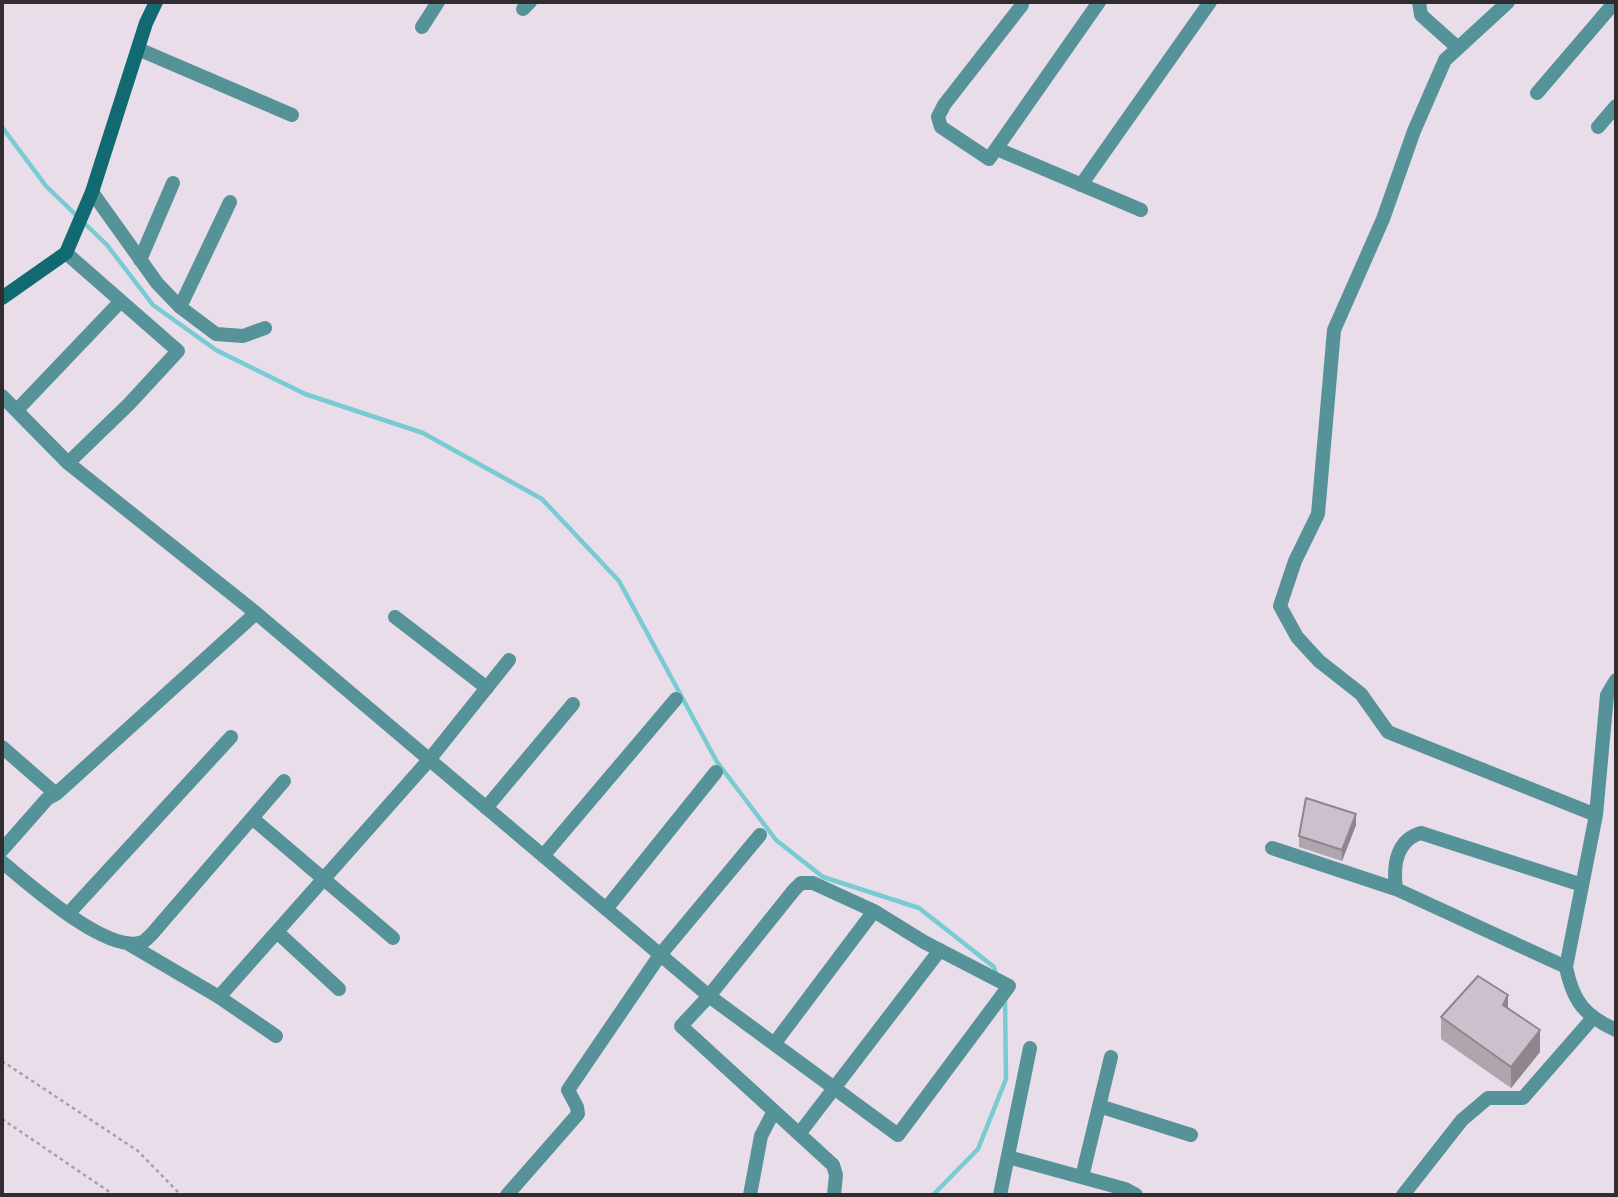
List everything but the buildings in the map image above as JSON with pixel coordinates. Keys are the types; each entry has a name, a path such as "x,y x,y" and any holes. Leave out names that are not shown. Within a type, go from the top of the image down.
{"street":[{"path":"2,298 69,248 92,192 156,2"},
{"path":"422,27 438,2"},
{"path":"1022,5 944,105 938,117 941,127 989,159 1099,2"},
{"path":"1081,186 1210,2"},
{"path":"1419,2 1421,15 1458,48"},
{"path":"1508,2 1445,60 1414,131 1382,219 1334,330 1318,514 1295,561 1280,606 1297,637 1319,661 1361,694 1388,732 1596,815"},
{"path":"1537,93 1615,2"},
{"path":"138,49 292,115"},
{"path":"1598,127 1616,106"},
{"path":"997,149 1141,210"},
{"path":"140,260 173,183"},
{"path":"92,192 157,283 180,307 216,334 243,336 265,328"},
{"path":"180,307 230,202"},
{"path":"68,463 129,404 178,351 120,302 69,248"},
{"path":"17,410 120,302"},
{"path":"2,396 68,463 256,613 709,996 898,1135 1009,986 874,911 813,883 801,883 709,996 681,1026 833,1165 836,1175 834,1195"},
{"path":"2,850 47,799 56,794 256,613"},
{"path":"395,617 487,688"},
{"path":"219,997 429,760 509,660"},
{"path":"1616,680 1607,695 1596,815 1566,967 1570,985 1592,1019 1616,1031"},
{"path":"544,856 676,699"},
{"path":"486,808 573,704"},
{"path":"68,914 232,737"},
{"path":"2,747 56,794"},
{"path":"606,909 716,772"},
{"path":"126,942 142,942 151,935 284,781"},
{"path":"252,818 393,938"},
{"path":"1396,889 1394,874 1399,851 1409,836 1421,833 1582,885"},
{"path":"507,1195 578,1114 568,1090 660,955 760,835"},
{"path":"1272,848 1396,889 1566,967"},
{"path":"2,862 80,924 126,942 219,997 276,1036"},
{"path":"774,1044 874,911"},
{"path":"277,932 340,989"},
{"path":"799,1133 940,950"},
{"path":"1403,1195 1462,1121 1488,1098 1522,1098 1592,1019"},
{"path":"1000,1195 1030,1048"},
{"path":"1089,1184 1099,1106 1111,1057"},
{"path":"1099,1106 1191,1135"},
{"path":"750,1195 761,1136 774,1111"},
{"path":"1008,1157 1089,1184 1125,1189 1136,1195"}],"path":[{"path":"2,1061 138,1151 181,1195"},
{"path":"2,1119 114,1195"}],"waterway":[{"path":"2,127 46,186 107,245 153,305 216,350 305,394 423,433 542,499 619,581 717,762 776,840 823,877 919,908 994,967 996,974"},
{"path":"933,1195 978,1149 1006,1079 1005,999"}]}
